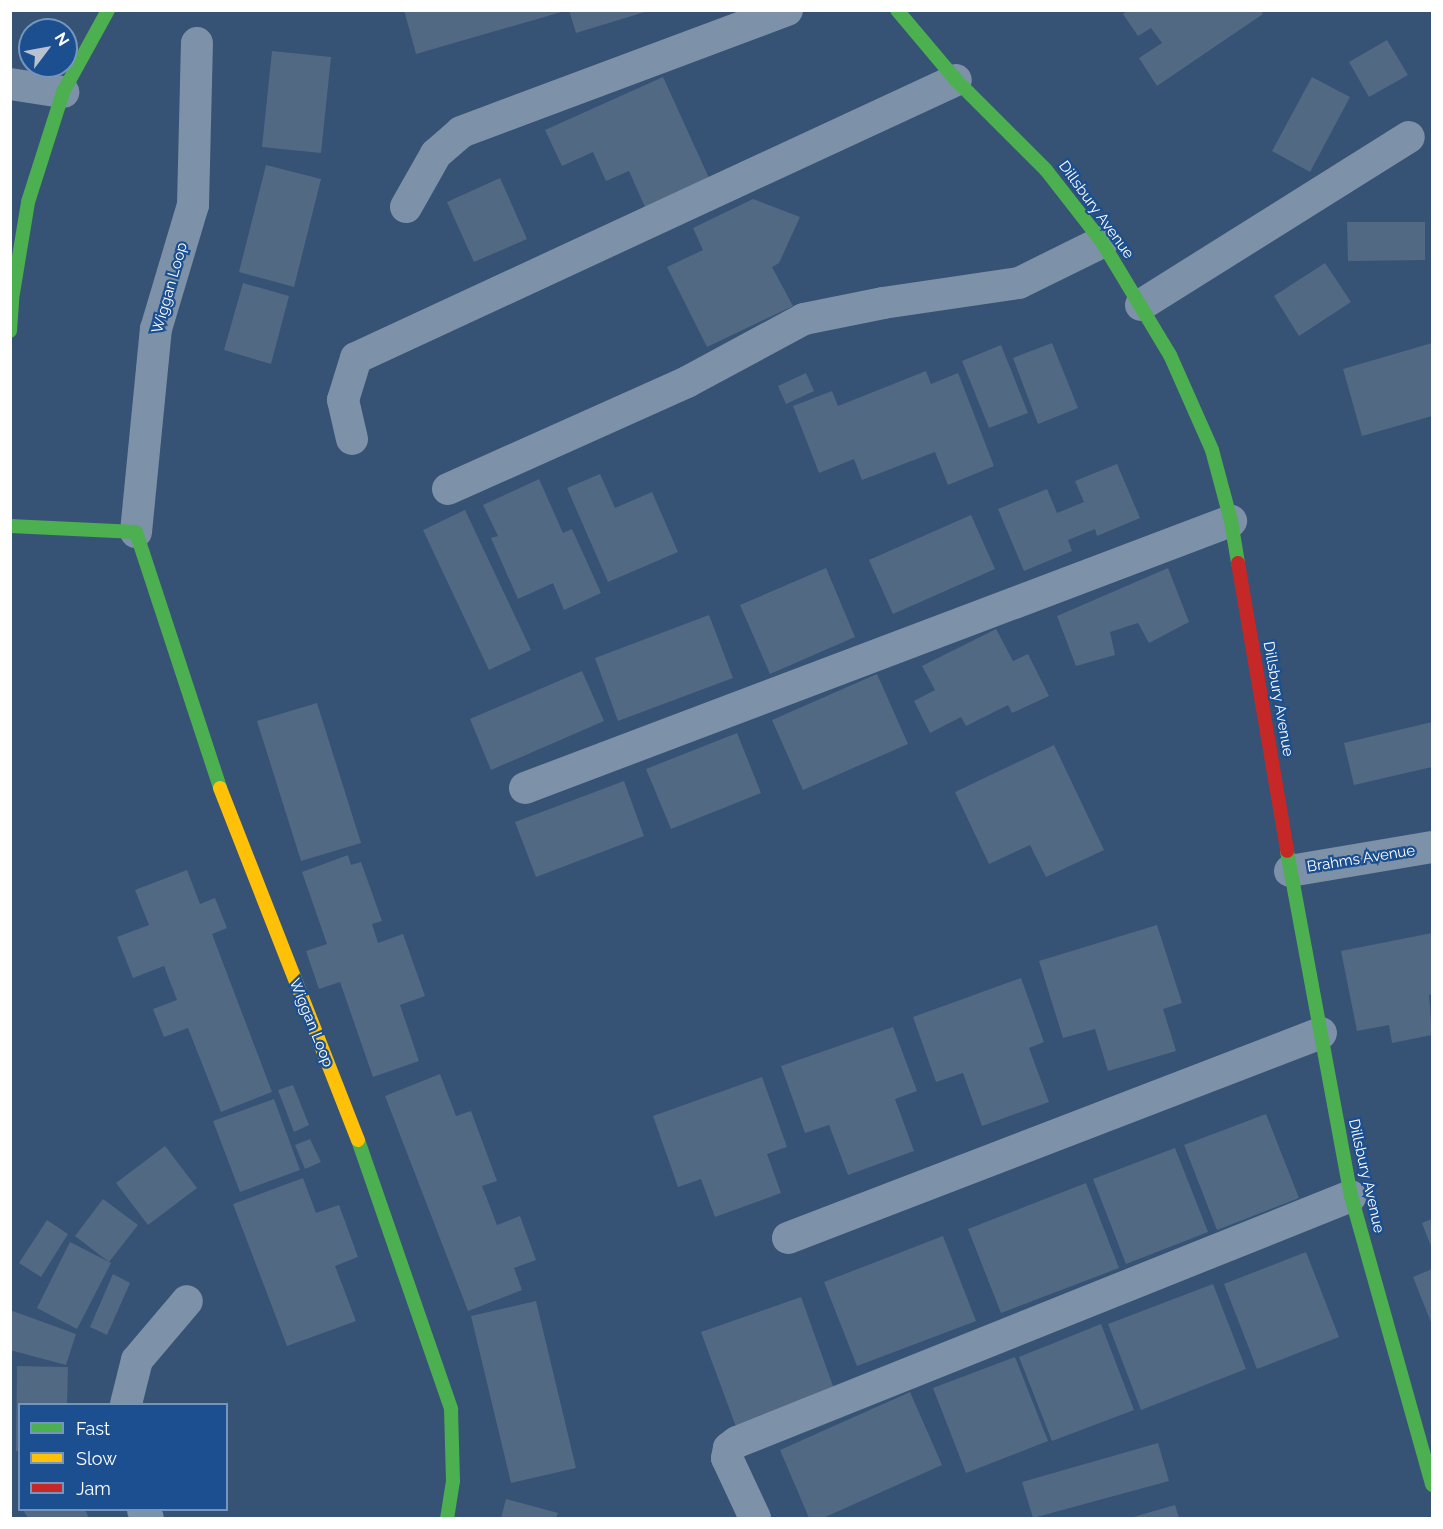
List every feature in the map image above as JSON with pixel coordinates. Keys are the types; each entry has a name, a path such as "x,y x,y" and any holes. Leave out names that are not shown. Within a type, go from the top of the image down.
{"street":[{"path":"10,331 12,299 28,202 63,92 108,10"},
{"path":"406,207 436,154 461,132 787,10"},
{"name":"Dillsbury Avenue","path":"897,10 956,80 1046,170 1102,242 1170,355 1212,450 1231,521 1290,871 1351,1196 1424,1418 1432,1485"},
{"name":"Wiggan Loop","path":"197,43 193,205 156,329 136,532 226,808 369,1169 451,1409 453,1481 447,1518"},
{"path":"352,440 343,400 356,358 956,80"},
{"path":"10,84 63,92"},
{"path":"1141,305 1409,137"},
{"path":"448,489 687,382 804,319 883,303 1019,283 1102,242"},
{"path":"525,788 1231,521"},
{"path":"10,526 136,532"},
{"name":"Brahms Avenue","path":"1290,871 1432,847"},
{"path":"788,1238 1320,1033"},
{"path":"755,1518 727,1458 729,1448 737,1442 1351,1196"},
{"path":"126,1403 137,1360 187,1301"}],"building":[{"path":"404,10 565,10 565,11 416,54"},
{"path":"569,10 648,10 648,11 576,33"},
{"path":"1128,10 1261,10 1263,14 1157,86 1139,58 1162,43 1151,28 1138,36 1123,14"},
{"path":"1387,40 1408,75 1369,97 1349,62"},
{"path":"272,51 331,57 321,153 262,147"},
{"path":"663,77 709,178 645,207 629,171 606,181 593,152 562,166 545,130"},
{"path":"1312,77 1350,97 1310,172 1272,151"},
{"path":"266,165 321,179 294,287 239,272"},
{"path":"500,178 527,239 474,262 447,202"},
{"path":"753,199 800,217 779,263 772,267 793,306 707,347 667,267 703,250 693,228"},
{"path":"1347,222 1425,222 1425,260 1348,261"},
{"path":"1325,263 1351,302 1299,336 1274,296"},
{"path":"243,283 289,296 271,364 224,350"},
{"path":"1052,343 1078,408 1038,424 1013,358"},
{"path":"1432,343 1432,416 1362,436 1343,369"},
{"path":"1001,345 1028,413 989,428 962,361"},
{"path":"926,371 931,384 958,373 994,466 948,485 935,452 862,480 854,459 819,473 793,406 832,391 838,406"},
{"path":"806,373 814,391 786,404 778,386"},
{"path":"1117,464 1140,518 1097,536 1095,529 1068,540 1072,551 1024,571 998,509 1047,489 1057,513 1084,502 1075,481"},
{"path":"600,474 615,508 652,492 678,552 608,582 567,488"},
{"path":"539,479 563,533 572,529 601,593 564,610 553,583 518,599 491,538 498,536 483,505"},
{"path":"465,510 531,650 489,670 423,530"},
{"path":"971,515 995,569 893,614 869,560"},
{"path":"826,568 855,637 770,674 740,605"},
{"path":"1168,568 1189,622 1149,643 1138,623 1110,632 1115,655 1076,666 1057,616"},
{"path":"709,615 733,678 618,721 595,658"},
{"path":"996,629 1013,661 1028,654 1049,696 1012,713 1008,705 966,726 961,717 930,733 914,701 935,690 922,666"},
{"path":"582,671 604,721 491,770 470,719"},
{"path":"877,674 908,744 803,790 772,720"},
{"path":"317,703 361,843 301,861 257,721"},
{"path":"1432,722 1432,767 1354,785 1344,743"},
{"path":"737,733 761,793 671,829 646,769"},
{"path":"1054,745 1104,850 1046,877 1030,845 989,864 955,792"},
{"path":"624,781 644,836 536,877 515,822"},
{"path":"348,855 351,865 361,862 382,921 372,924 378,943 403,934 425,996 400,1005 419,1061 373,1077 340,982 319,989 306,951 327,944 302,872"},
{"path":"187,870 200,904 215,898 227,928 212,934 272,1092 221,1112 188,1028 164,1037 153,1009 177,1000 164,966 133,978 117,937 149,925 135,890"},
{"path":"1157,925 1182,1003 1163,1009 1176,1051 1108,1071 1095,1029 1063,1038 1039,961"},
{"path":"1432,933 1432,994 1429,995 1432,1035 1392,1043 1389,1025 1357,1031 1341,951"},
{"path":"1021,978 1044,1042 1029,1048 1049,1102 982,1126 963,1073 936,1082 913,1017"},
{"path":"893,1027 917,1091 895,1099 914,1151 848,1175 829,1125 805,1133 781,1066"},
{"path":"440,1074 456,1116 471,1111 497,1181 482,1186 497,1225 520,1216 536,1260 514,1268 522,1290 468,1311 385,1096"},
{"path":"762,1077 787,1147 767,1154 781,1193 715,1217 701,1179 678,1187 653,1116"},
{"path":"293,1085 309,1125 294,1132 278,1090"},
{"path":"274,1099 300,1170 240,1192 213,1121"},
{"path":"1266,1114 1299,1198 1217,1230 1184,1145"},
{"path":"310,1139 321,1162 305,1169 295,1145"},
{"path":"165,1146 197,1188 148,1225 116,1183"},
{"path":"1175,1148 1208,1232 1126,1264 1093,1179"},
{"path":"303,1178 316,1213 339,1205 358,1257 335,1266 356,1321 287,1346 233,1204"},
{"path":"1086,1183 1119,1268 1001,1313 968,1229"},
{"path":"103,1199 138,1225 109,1262 75,1236"},
{"path":"1432,1219 1432,1249 1422,1223"},
{"path":"47,1220 68,1234 41,1277 19,1263"},
{"path":"943,1236 976,1321 857,1366 824,1282"},
{"path":"70,1242 111,1263 77,1329 37,1308"},
{"path":"1306,1252 1339,1337 1257,1369 1224,1284"},
{"path":"1432,1269 1432,1325 1413,1277"},
{"path":"113,1274 130,1283 107,1335 90,1327"},
{"path":"1213,1284 1246,1369 1141,1410 1108,1324"},
{"path":"801,1297 838,1400 739,1435 701,1332"},
{"path":"536,1301 576,1468 511,1483 471,1316"},
{"path":"10,1310 76,1334 66,1365 10,1350"},
{"path":"1101,1324 1134,1410 1052,1441 1019,1357"},
{"path":"1015,1357 1048,1441 966,1473 933,1388"},
{"path":"17,1366 68,1367 67,1403 18,1403 18,1451 16,1451"},
{"path":"910,1392 942,1465 823,1518 809,1518 780,1450"},
{"path":"1158,1443 1169,1481 1033,1518 1022,1482"},
{"path":"506,1499 558,1513 556,1518 501,1518"},
{"path":"1175,1505 1179,1518 1130,1518"},
{"path":"24,1511 86,1511 89,1518 28,1518"}],"traffic: fast":[{"path":"10,331 12,299 28,202 63,92 108,10"},
{"path":"897,10 956,80 1046,170 1102,242 1170,355 1212,450 1231,521 1238,563"},
{"path":"10,526 136,532 220,788"},
{"path":"1287,851 1351,1196 1432,1485"},
{"path":"358,1140 451,1409 453,1481 447,1518"}],"traffic: slow":[{"path":"220,788 358,1140"}],"traffic: jam":[{"path":"1238,563 1287,851"}]}
